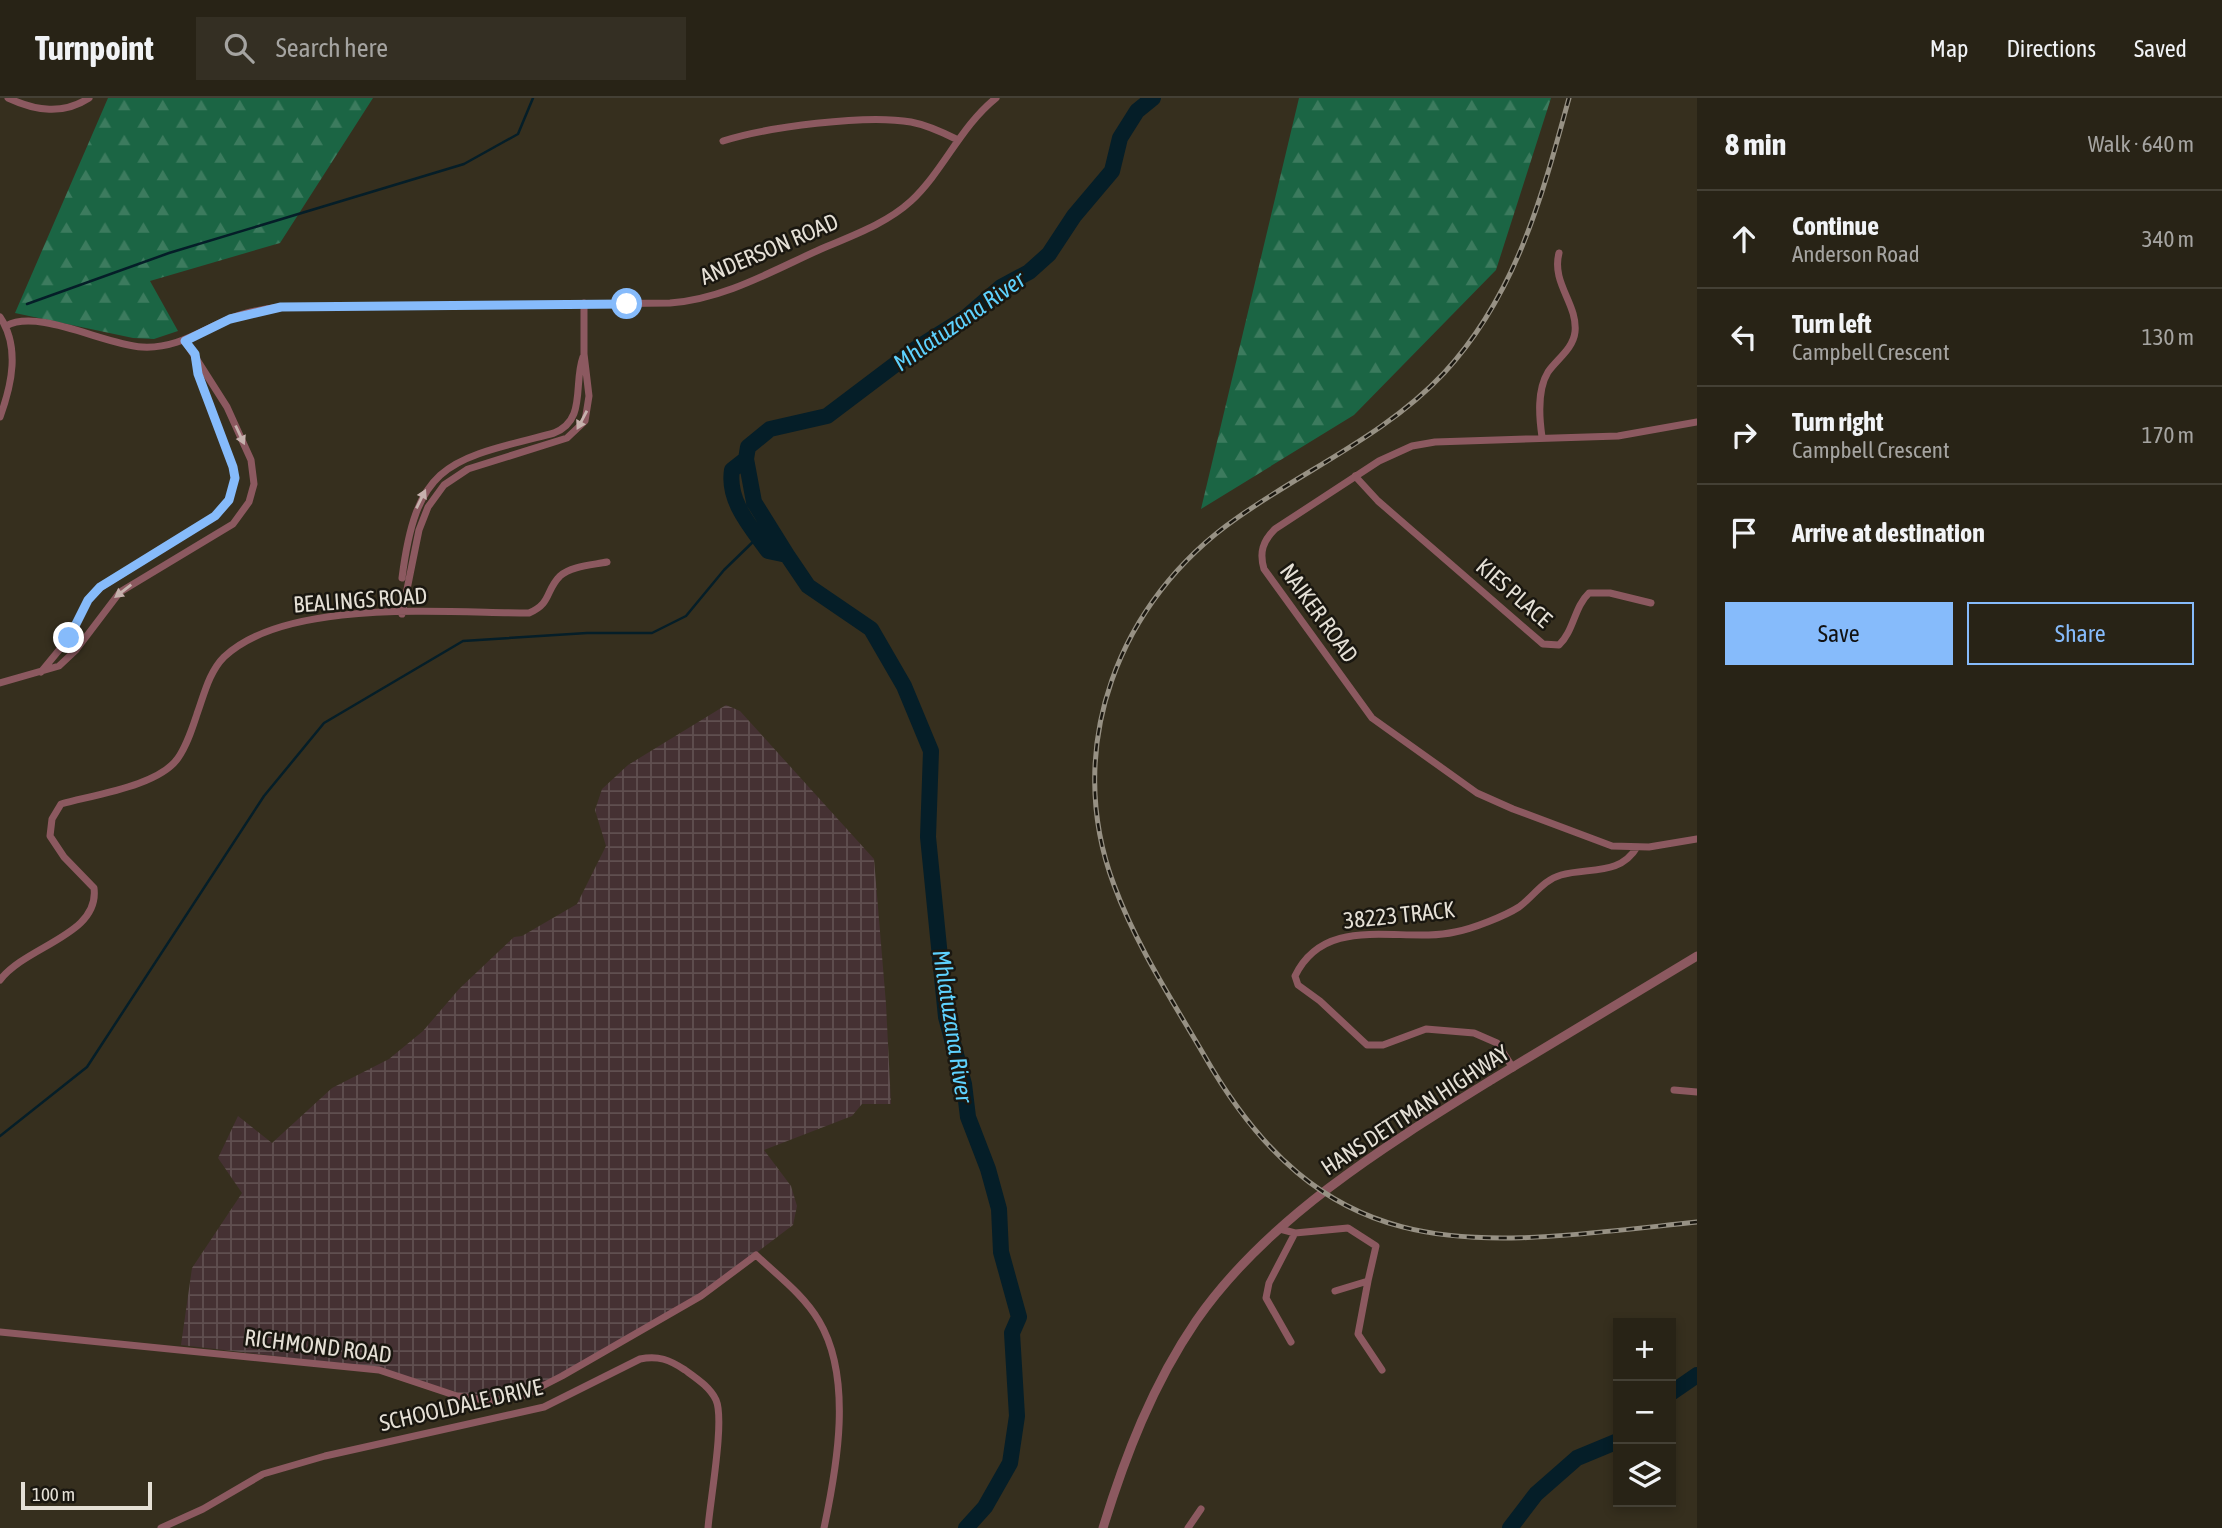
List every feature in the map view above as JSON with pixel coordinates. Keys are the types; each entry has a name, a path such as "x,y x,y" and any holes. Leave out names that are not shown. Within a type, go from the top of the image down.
{"street":[{"path":"8,98 51,111 77,106 89,98"},
{"name":"ANDERSON ROAD","path":"6,326 14,321 31,321 142,347 185,341 230,319 281,307 688,302 733,289 897,212 920,191 979,111 996,98"},
{"path":"723,141 761,131 888,120 913,122 956,139"},
{"path":"1542,436 1539,420 1542,389 1548,374 1569,347 1576,329 1558,277 1559,253"},
{"path":"400,614 414,544 434,497 460,473 560,440 580,428 589,405 584,354 584,303"},
{"path":"0,317 6,326 13,361 10,384 0,417"},
{"path":"0,684 41,672 67,660 120,592 233,524 249,502 254,484 251,460 227,407 185,341"},
{"path":"41,672 69,638 88,600 100,587 204,524 229,500 235,478 233,467 198,374 195,354"},
{"path":"400,614 410,533 424,492 436,477 456,462 554,433 568,426 576,409 579,371 584,354"},
{"name":"NAIKER ROAD","path":"1697,422 1644,434 1542,436 1423,443 1400,450 1275,529 1264,543 1261,560 1264,569 1364,708 1385,729 1492,801 1600,842 1637,847 1697,839"},
{"name":"KIES PLACE","path":"1355,476 1388,510 1544,644 1551,646 1564,640 1578,606 1589,593 1610,593 1651,603"},
{"name":"BEALINGS ROAD","path":"0,981 18,961 82,924 93,906 94,888 54,846 50,836 52,819 61,804 150,778 172,765 187,741 214,669 223,658 256,635 308,619 400,614 528,613 542,607 559,577 579,568 607,562"},
{"name":"38223 TRACK","path":"1513,1068 1497,1043 1474,1033 1426,1030 1383,1045 1367,1045 1320,1001 1298,985 1295,976 1311,954 1340,938 1364,933 1458,932 1519,907 1552,878 1621,865 1637,847"},
{"name":"HANS DETTMAN HIGHWAY","path":"1103,1528 1146,1410 1175,1356 1197,1321 1226,1285 1280,1229 1401,1136 1697,956"},
{"path":"1674,1090 1697,1092"},
{"path":"1280,1229 1296,1233 1348,1228 1376,1246 1358,1334 1382,1370"},
{"path":"1291,1342 1266,1297 1269,1283 1296,1233"},
{"name":"RICHMOND ROAD","path":"0,1332 379,1370 457,1396 492,1401 525,1395 562,1376 701,1297 756,1255 810,1308 833,1353 838,1457 824,1528"},
{"path":"1335,1291 1368,1282"},
{"name":"SCHOOLDALE DRIVE","path":"160,1528 203,1509 263,1474 325,1456 544,1408 648,1357 666,1359 684,1370 706,1387 718,1406 708,1528"},
{"path":"1188,1528 1201,1509"}],"shaded area":[{"path":"726,705 740,711 874,859 891,1104 862,1104 852,1116 764,1150 791,1186 797,1206 793,1225 714,1285 562,1376 510,1398 476,1398 378,1368 181,1345 192,1268 242,1193 218,1158 238,1116 272,1143 332,1088 389,1059 423,1031 459,989 514,937 522,936 577,904 606,846 595,810 602,789 628,765"}],"green space":[{"path":"108,98 373,98 280,243 150,281 178,331 154,339 133,338 15,313"},
{"path":"1299,98 1551,98 1496,270 1354,415 1201,509"}],"waterway":[{"path":"27,304 169,253 464,164 518,134 533,98"},
{"name":"Mhlatuzana River","path":"966,1528 985,1507 1010,1463 1017,1416 1012,1333 1019,1317 1001,1252 999,1209 988,1169 968,1117 964,1084 946,1017 928,837 931,751 904,686 871,629 808,586 787,555 768,551 737,503 731,481 732,470 746,459 748,447 770,429 827,416 917,348 965,318 1001,287 1029,272 1049,254 1074,216 1112,171 1120,138 1137,111 1153,98"},
{"name":"Mhlatuzana River","path":"746,459 754,502 787,555"},
{"path":"0,1136 87,1067 264,796 324,723 463,641 587,633 652,633 686,616 724,570 758,537"},
{"path":"1676,1390 1697,1375"},
{"path":"1510,1528 1536,1494 1577,1458 1613,1443"}],"railway":[{"path":"1569,98 1537,208 1523,243 1508,278 1469,343 1444,373 1397,415 1263,500 1196,552 1161,591 1133,634 1112,680 1099,730 1095,781 1100,833 1123,907 1144,951 1204,1055 1252,1127 1303,1178 1358,1211 1416,1230 1478,1238 1545,1237 1697,1222"}],"route":[{"path":"69,638 88,600 100,587 215,516 223,509 233,490 233,467 198,374 195,354 185,341 230,319 250,312 281,307 627,304"}]}
